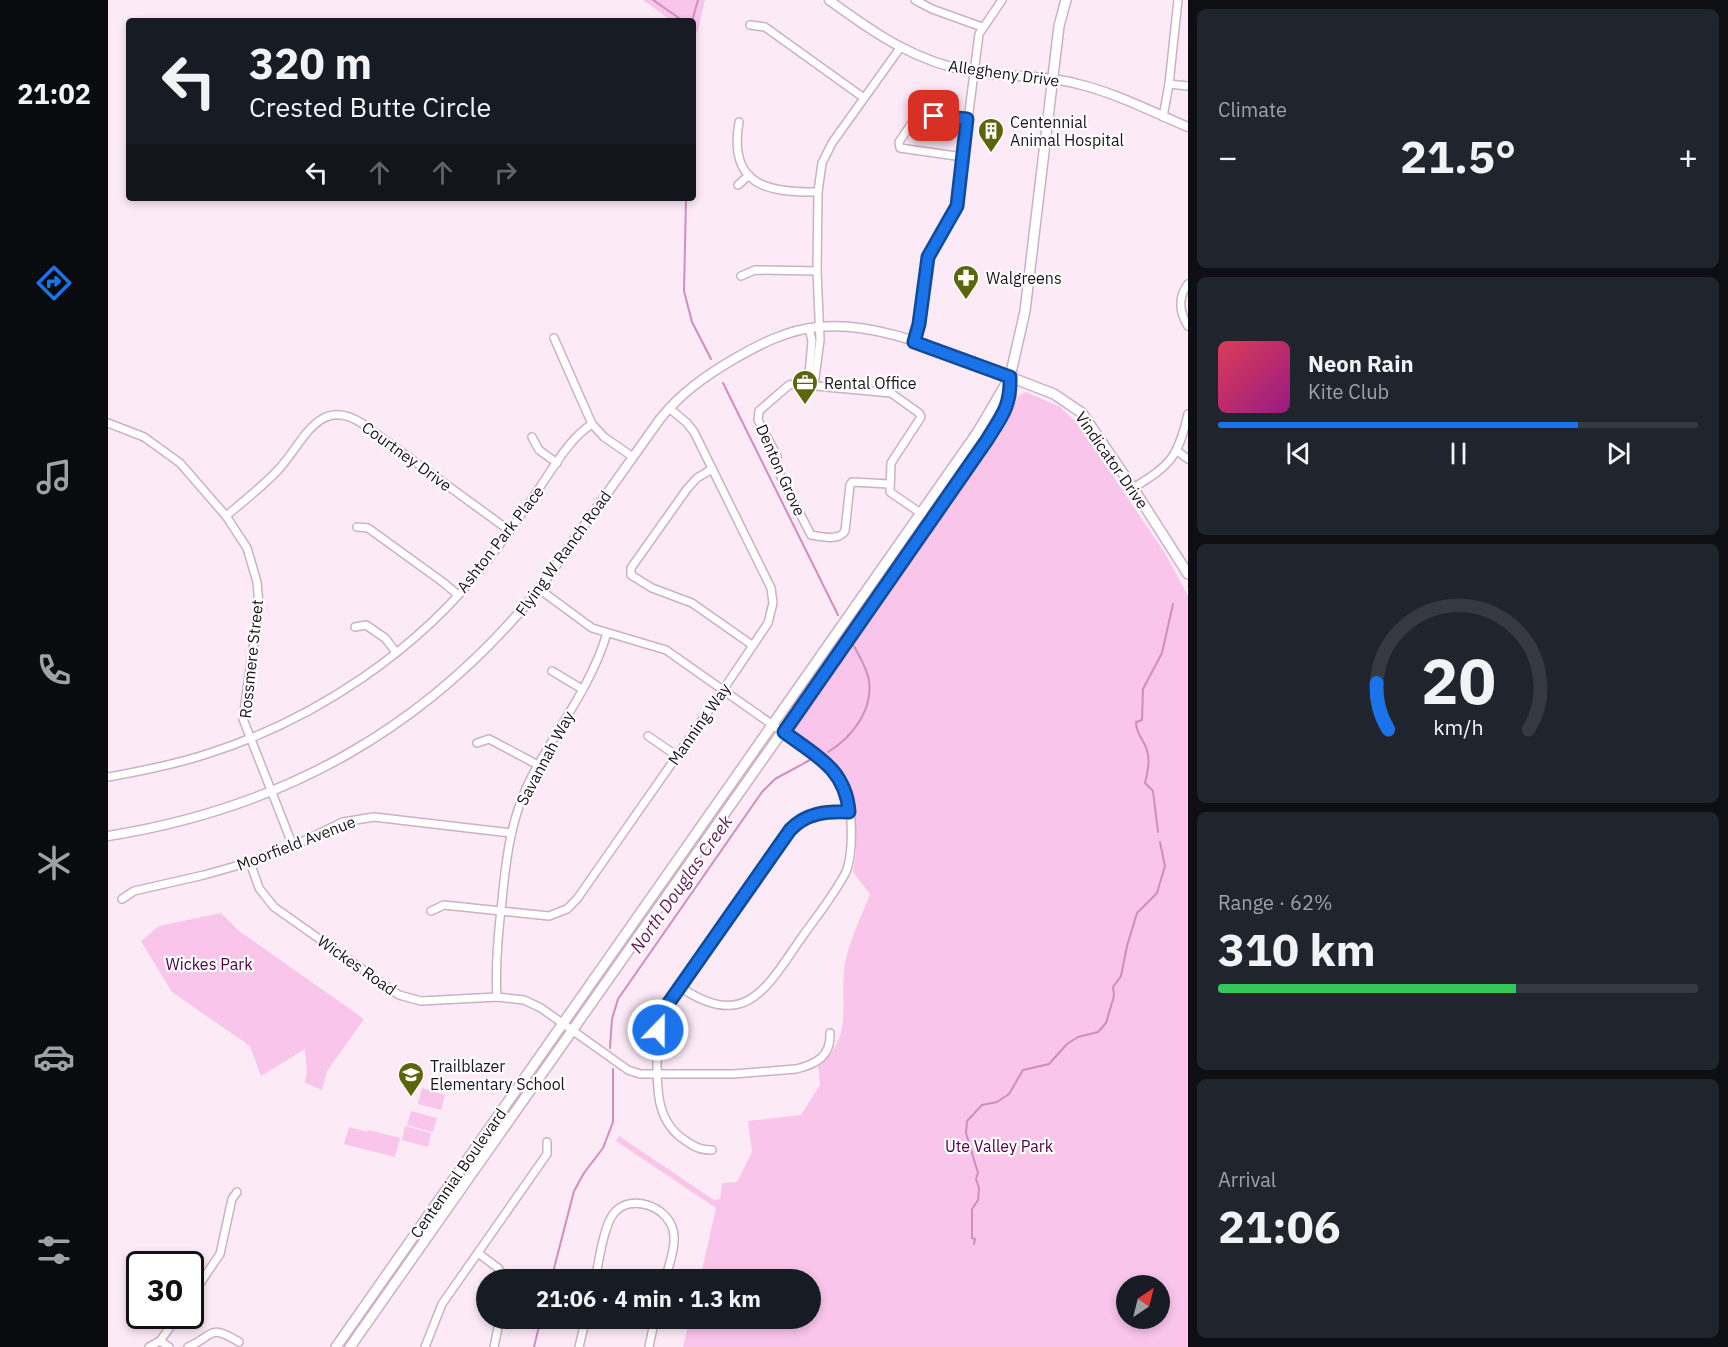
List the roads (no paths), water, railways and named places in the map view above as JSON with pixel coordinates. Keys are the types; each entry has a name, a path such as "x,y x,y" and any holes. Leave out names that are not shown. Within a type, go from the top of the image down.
{"main road":[{"name":"Centennial Boulevard","path":"350,1347 784,732 1003,414 1011,396 1010,377 1025,311 1051,80 1059,26 1066,0"},
{"name":"Centennial Boulevard","path":"336,1347 978,433 1010,377"},
{"name":"Vindicator Drive","path":"1010,377 1054,394 1075,408 1089,422 1188,574"}],"street":[{"name":"Allegheny Drive","path":"829,0 900,48 929,60 973,72 1076,83 1096,89 1188,128"},
{"path":"915,0 932,9 982,27"},
{"path":"914,342 919,324 928,257 957,206 976,46 982,27 1002,0"},
{"path":"1163,117 1178,0"},
{"path":"750,25 765,27 864,98"},
{"path":"811,385 820,340 817,271 818,192 822,163 827,152 900,48"},
{"path":"1169,84 1188,86"},
{"path":"963,157 900,148 898,142 918,114 967,119"},
{"path":"739,122 737,147 742,166 758,183 777,191 818,192"},
{"path":"738,185 749,175"},
{"path":"741,276 755,270 817,271"},
{"path":"1188,284 1182,295 1181,303 1183,319 1188,326"},
{"path":"809,328 812,341 811,385"},
{"name":"Flying W Ranch Road","path":"108,836 214,813 271,792 356,750 427,701 479,655 519,614 669,408 692,386 771,339 809,328 868,329 914,342 1010,377"},
{"path":"554,338 592,424 604,437 633,457"},
{"name":"Denton Grove","path":"811,385 789,385 759,411 758,415 758,420 777,456 776,467 808,532 815,536 838,537 843,535 852,482 889,484"},
{"path":"811,385 891,393 919,413 920,422 891,463 889,484 892,495 922,513"},
{"name":"Manning Way","path":"430,911 444,905 549,916 567,909 577,899 723,690 771,616 773,595 690,427 669,408"},
{"path":"1133,488 1158,473 1177,452 1188,414"},
{"name":"Courtney Drive","path":"226,516 279,469 314,423 330,415 344,415 363,424 510,531"},
{"name":"Rossmere Street","path":"108,423 135,433 164,449 189,471 226,516 247,548 253,564 259,605 243,719 293,846"},
{"name":"Ashton Park Place","path":"108,777 184,761 249,738 309,710 396,652 458,595 510,531 580,433 592,424"},
{"path":"532,437 539,450 557,463"},
{"path":"1177,452 1188,459"},
{"path":"711,469 697,478 687,489 632,568 631,575 652,588 692,603 752,645"},
{"path":"357,527 368,528 458,595"},
{"path":"539,589 586,624 607,633 661,647 824,761 837,775 846,791 851,850 846,872 767,987 747,1001 721,1005 704,1002 680,987"},
{"path":"355,627 366,625 384,638 396,652"},
{"name":"Savannah Way","path":"497,997 496,956 501,911 511,833 520,802 538,765 599,659 607,633"},
{"path":"552,671 582,688"},
{"path":"648,736 676,756"},
{"path":"477,742 489,739 538,765"},
{"path":"712,1149 700,1150 682,1138 668,1124 663,1115 658,1096 657,1075 659,1024 664,1010 783,838 796,824 821,813 849,812"},
{"name":"Moorfield Avenue","path":"122,899 134,891 250,862 293,846 343,822 367,817 511,833"},
{"name":"Wickes Road","path":"250,862 259,888 274,907 399,995 421,1001 497,997 517,998 530,1002 633,1072 657,1075 734,1074 806,1066 828,1051 830,1033"},
{"path":"425,1347 442,1304 547,1154 547,1142"},
{"path":"204,1277 220,1254 232,1199 237,1192"},
{"path":"598,1269 610,1219 624,1200 651,1206 674,1226 674,1242 668,1269"},
{"path":"513,1203 520,1209"},
{"path":"478,1253 499,1269"},
{"path":"149,1347 160,1341 169,1329"},
{"path":"494,1347 498,1329"},
{"path":"579,1347 583,1329"},
{"path":"649,1347 653,1329"},
{"path":"188,1347 213,1332 224,1333 239,1342"},
{"path":"420,1334 429,1338"},
{"path":"160,1341 169,1347"}],"waterway":[{"path":"653,0 679,18"},
{"name":"North Douglas Creek","path":"693,18 698,0"},
{"name":"North Douglas Creek","path":"686,201 684,291 692,322 711,359"},
{"name":"North Douglas Creek","path":"723,383 838,615"},
{"path":"1158,832 1153,791 1145,783 1148,754 1136,722 1142,720 1143,689 1162,653 1173,604"},
{"name":"North Douglas Creek","path":"828,752 852,731 868,703 868,677 854,646"},
{"name":"North Douglas Creek","path":"610,1048 612,1019 618,999 762,792 775,779 810,760"},
{"path":"974,1244 972,1209 978,1200 979,1188 976,1179 978,1173 966,1133 967,1121 982,1105 997,1102 1009,1094 1023,1070 1049,1064 1067,1044 1078,1037 1098,1032 1106,1023 1114,996 1113,987 1121,976 1137,913 1157,893 1165,866 1160,842"},
{"name":"North Douglas Creek","path":"554,1269 574,1191 603,1148 613,1122 613,1069"},
{"name":"North Douglas Creek","path":"534,1347 538,1329"}],"place":[{"name":"Centennial Animal Hospital","path":"991,154"},
{"name":"Walgreens","path":"966,301"},
{"name":"Rental Office","path":"805,406"},
{"name":"Trailblazer Elementary School","path":"411,1098"}],"park label":[{"name":"Wickes Park","path":"209,964"},
{"name":"Ute Valley Park","path":"999,1146"}]}
